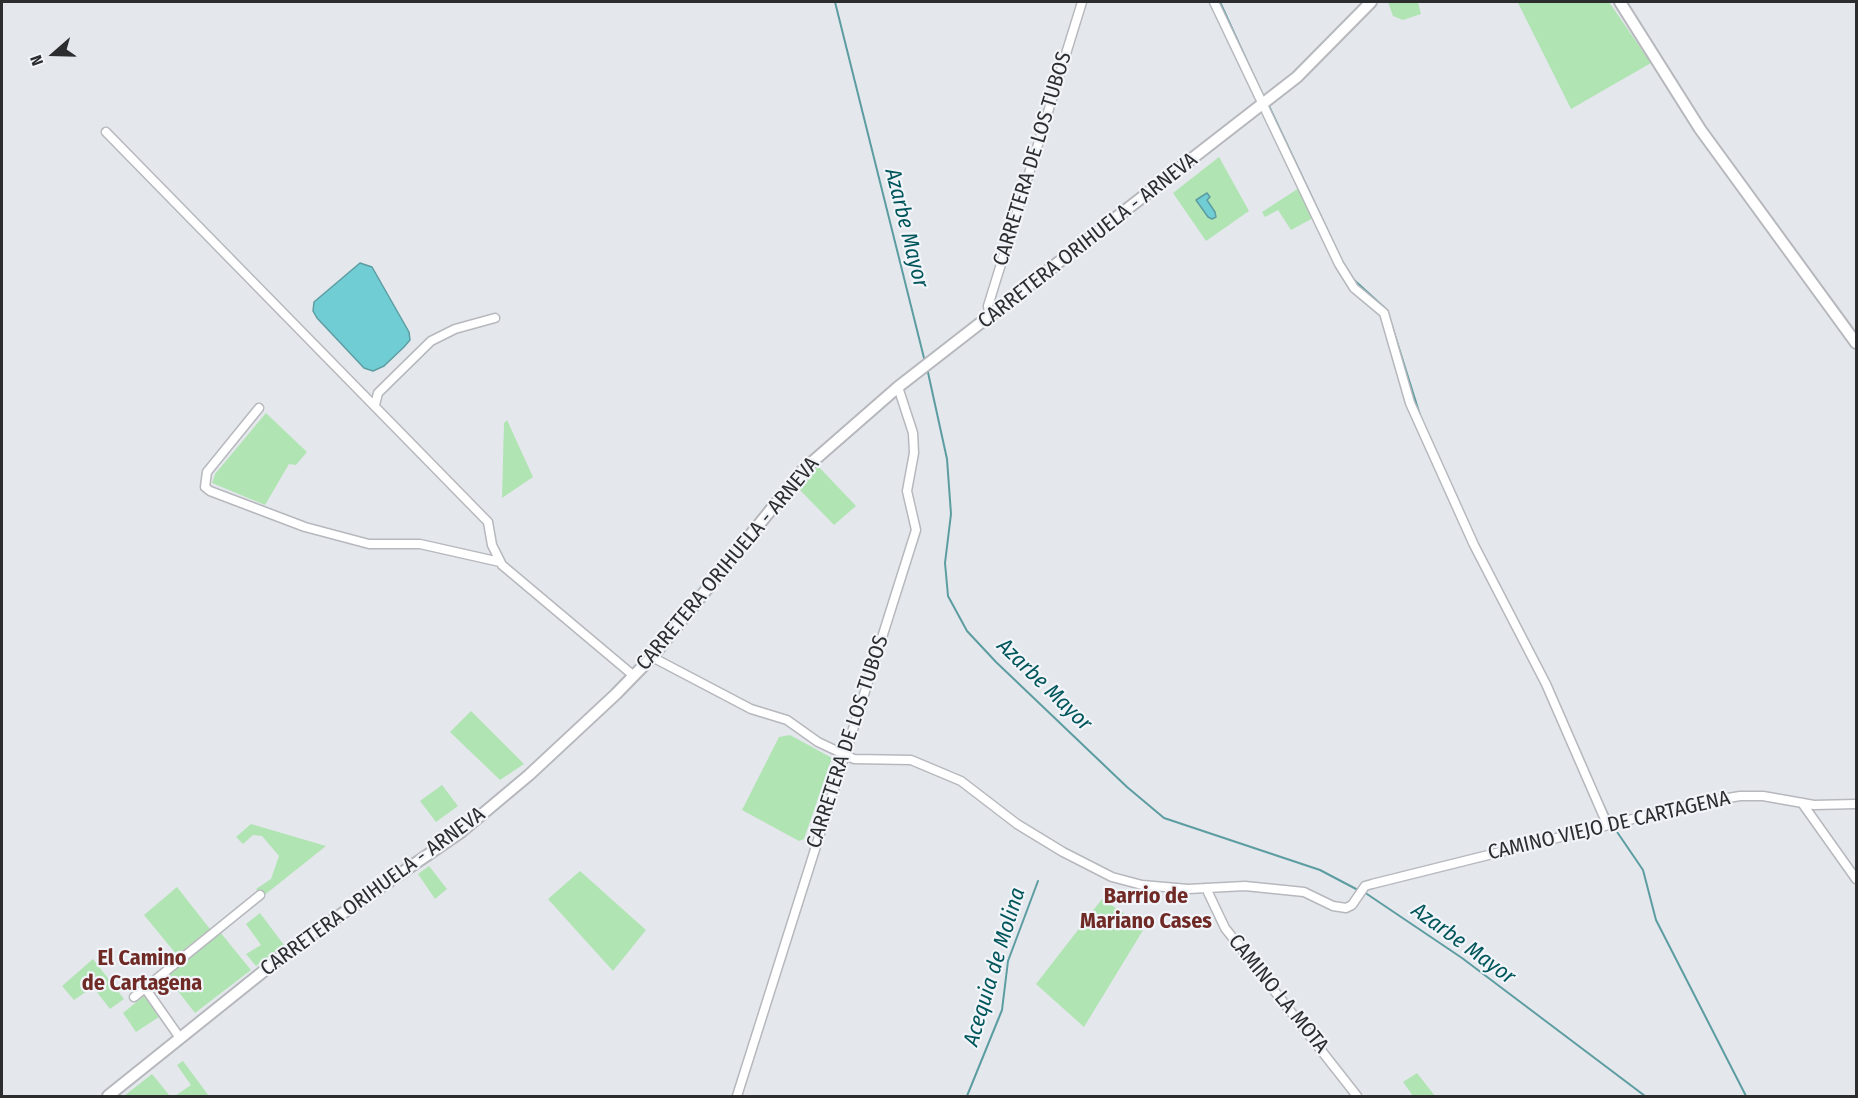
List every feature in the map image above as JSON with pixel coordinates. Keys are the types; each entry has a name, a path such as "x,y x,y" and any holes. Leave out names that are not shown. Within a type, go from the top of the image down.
{"main road":[{"name":"CARRETERA ORIHUELA - ARNEVA","path":"108,1096 295,946 461,832 529,775 652,657 802,470 898,387 990,318 1297,77 1371,2"},
{"path":"1620,2 1700,129 1857,343"}],"street":[{"name":"CARRETERA DE LOS TUBOS","path":"990,318 988,306 1082,2"},
{"path":"1214,2 1265,103 1339,264 1354,288 1378,307 1387,321 1410,403 1474,545 1546,684 1607,824"},
{"path":"106,132 488,522 492,545 500,562 515,579 634,676"},
{"path":"375,405 378,393 431,341 455,329 495,318"},
{"name":"CARRETERA DE LOS TUBOS","path":"737,1096 916,530 907,491 914,453 913,433 898,387"},
{"path":"259,408 207,472 205,487 210,491 305,527 360,541 420,544 500,562"},
{"path":"652,657 751,709 787,720 818,742 844,754 865,760 911,760 961,781 1043,840 1112,877 1142,885 1206,888"},
{"name":"CAMINO VIEJO DE CARTAGENA","path":"1206,888 1245,886 1304,892 1339,908 1352,905 1365,886 1607,824 1740,796 1763,796 1802,803 1857,804"},
{"path":"1802,803 1857,879"},
{"name":"CAMINO LA MOTA","path":"1206,888 1225,928 1357,1096"},
{"path":"134,997 260,895"},
{"path":"145,988 180,1038"}],"green space":[{"path":"1388,2 1418,2 1421,14 1403,20 1393,16"},
{"path":"1609,2 1651,63 1571,109 1518,3"},
{"path":"1219,157 1249,211 1206,241 1173,193"},
{"path":"1299,188 1313,218 1291,230 1278,210 1265,217 1262,212"},
{"path":"266,413 307,452 296,465 289,464 265,505 212,483 215,474"},
{"path":"507,420 533,477 502,498 504,423"},
{"path":"818,466 856,506 834,525 798,488"},
{"path":"471,711 524,764 500,780 450,732"},
{"path":"790,735 832,758 804,839 799,841 742,810 779,737"},
{"path":"442,785 458,806 436,822 420,801"},
{"path":"251,824 326,846 262,897 256,889 271,879 279,856 262,836 253,835 243,844 236,837"},
{"path":"429,866 447,889 435,899 418,874"},
{"path":"580,871 646,930 613,971 548,899"},
{"path":"177,887 210,929 177,955 144,915"},
{"path":"1102,899 1145,927 1084,1027 1036,984"},
{"path":"260,913 284,945 256,966 246,954 261,945 246,924"},
{"path":"220,932 251,970 195,1013 167,977"},
{"path":"93,959 124,999 110,1009 93,987 74,1000 62,986"},
{"path":"144,996 159,1017 136,1032 123,1013"},
{"path":"183,1061 209,1096 175,1096 191,1085 177,1065"},
{"path":"1417,1073 1435,1096 1413,1096 1403,1082"},
{"path":"152,1074 170,1096 124,1096"}],"water":[{"path":"1207,193 1210,197 1207,200 1216,217 1212,219 1196,200"},
{"path":"360,263 372,267 409,332 410,340 384,366 373,371 364,368 313,311 314,302"}],"waterway":[{"name":"Azarbe Mayor","path":"835,2 925,362"},
{"path":"1220,2 1257,83"},
{"path":"1268,104 1341,259"},
{"path":"1353,279 1387,310 1420,415"},
{"name":"Azarbe Mayor","path":"927,368 947,459 951,514 945,563 948,596 967,631 996,662 1127,787 1164,818 1320,870 1358,890"},
{"path":"1597,792 1610,819"},
{"path":"1613,826 1643,870 1656,920 1746,1096"},
{"name":"Acequia de Molina","path":"967,1096 1002,1010 1008,961 1038,881"},
{"name":"Azarbe Mayor","path":"1364,892 1462,958 1645,1096"}],"district":[{"name":"Barrio de Mariano Cases","path":"1146,910"},
{"name":"El Camino de Cartagena","path":"142,972"}]}
